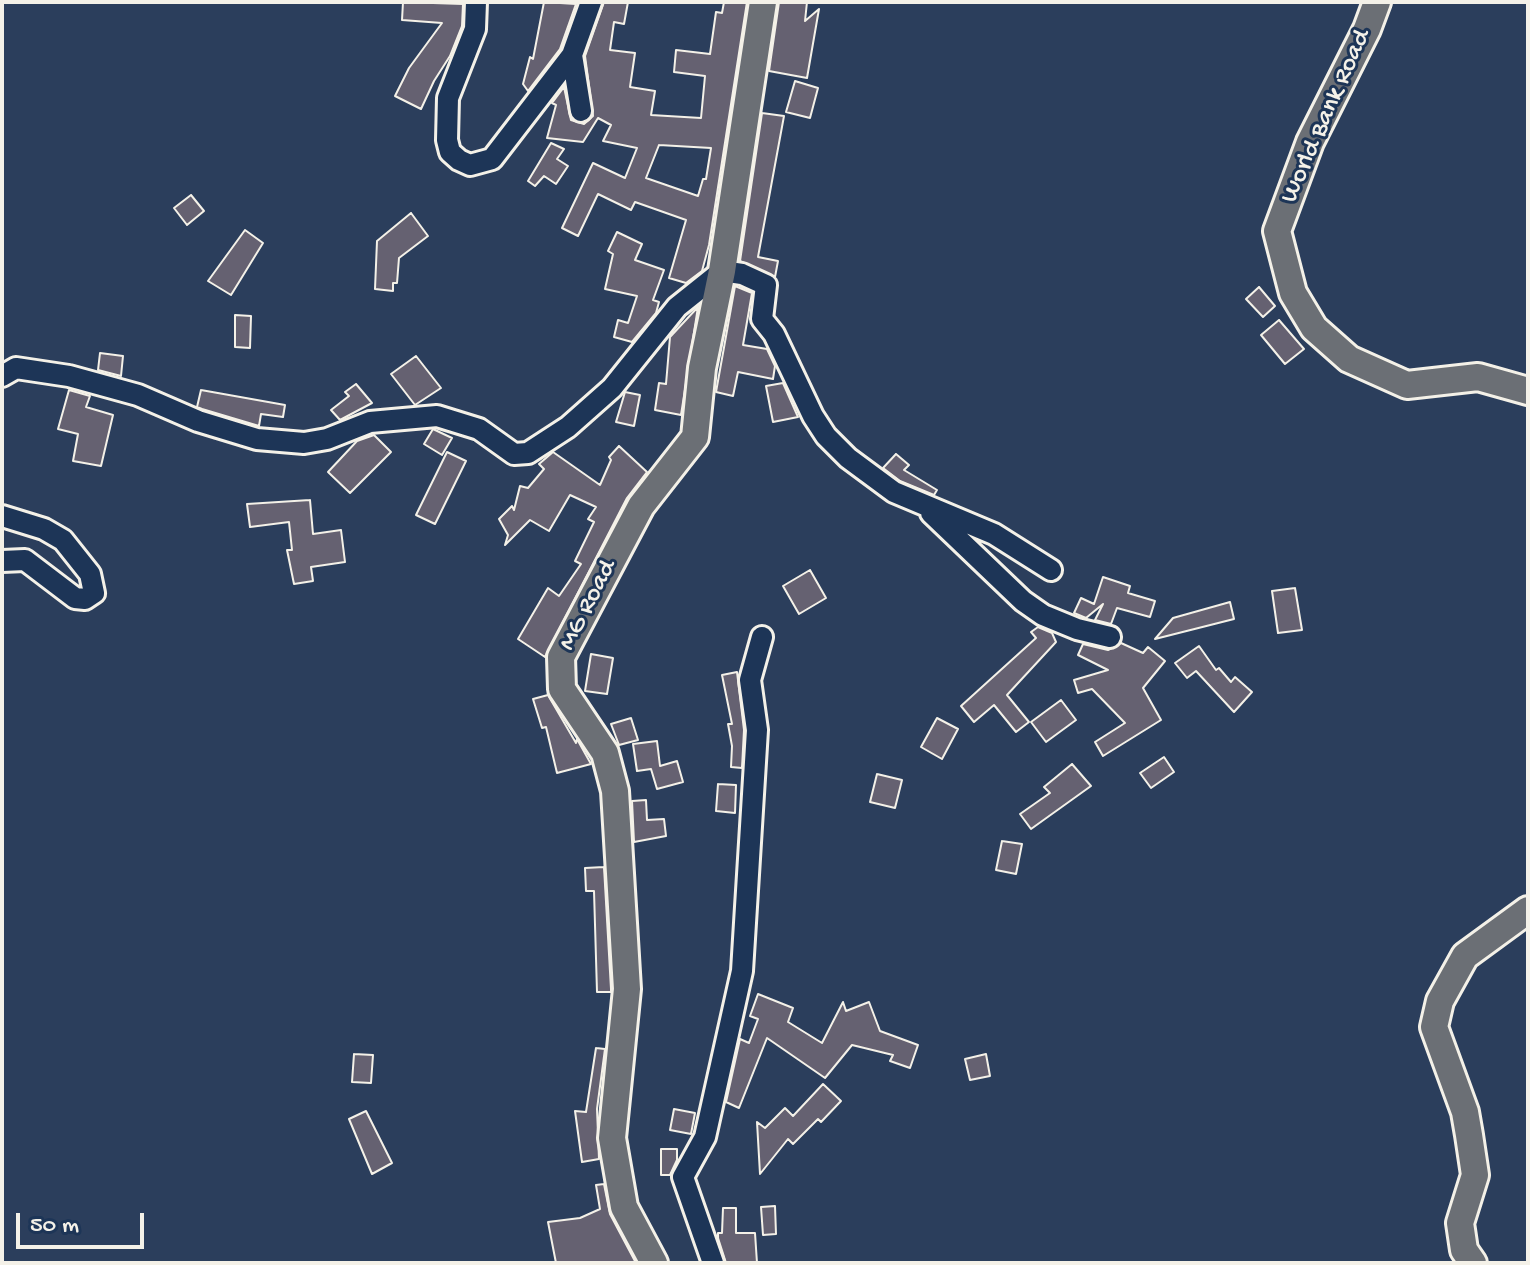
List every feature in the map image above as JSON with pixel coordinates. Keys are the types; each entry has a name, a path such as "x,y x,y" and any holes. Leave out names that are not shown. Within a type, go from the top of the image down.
{"main road":[{"name":"MG Road","path":"654,1263 624,1207 612,1138 627,989 615,791 605,753 562,689 560,666 571,633 641,506 695,437 702,396 702,368 722,271 763,2"},
{"name":"World Bank Road","path":"1377,2 1367,29 1310,142 1277,231 1293,293 1314,328 1349,359 1407,385 1478,377 1528,391"},
{"path":"1473,1263 1464,1250 1460,1223 1475,1175 1469,1135 1465,1112 1434,1027 1440,1001 1465,956 1528,910"}],"street":[{"path":"476,2 475,29 448,98 447,140 450,152 470,165 492,159 572,55 591,2"},
{"path":"572,55 581,111"},
{"path":"2,376 16,368 69,376 138,395 198,421 257,439 304,443 370,422 437,416 479,429 514,454 528,453 568,427 612,388 677,307 722,271 742,274 766,285 762,319 826,436 894,492 994,534 1051,570"},
{"path":"925,507 1023,601 1043,615 1077,629 1110,637"},
{"path":"2,516 44,529 63,540 90,574 94,593 85,599 75,598 25,560 2,561"},
{"path":"713,1263 683,1177 705,1137 742,971 757,730 750,680 762,637"}],"building":[{"path":"403,2 463,4 462,26 450,56 421,109 395,96 409,68 442,23 402,20"},
{"path":"544,2 576,4 560,49 528,91 523,84 530,57 533,59"},
{"path":"604,2 628,2 624,24 614,22 610,50 635,53 630,87 655,91 651,115 701,118 705,76 674,72 676,50 710,54 716,12 722,13 724,2 747,2 709,245 702,271 686,283 669,278 686,220 635,202 631,210 598,194 578,236 562,228 593,163 625,178 637,148 603,141 611,125 598,118 583,142 547,138 556,105 552,103 564,87 571,120 584,124 593,116 585,56","holes":["659,145 711,148 706,179 703,179 698,196 646,178"]},
{"path":"779,2 807,2 805,21 819,9 807,78 769,71"},
{"path":"795,81 818,88 810,118 786,112"},
{"path":"762,113 784,116 758,257 778,261 775,277 740,261"},
{"path":"551,143 564,149 557,159 568,166 556,184 544,176 535,186 528,181"},
{"path":"191,195 204,211 187,225 174,208"},
{"path":"411,213 428,236 399,258 397,283 393,283 393,291 375,289 377,241"},
{"path":"245,230 263,243 231,295 208,281"},
{"path":"617,232 642,244 635,260 664,270 653,300 659,302 656,313 632,342 614,337 618,320 628,323 637,296 605,289 613,254 608,251"},
{"path":"735,286 752,293 743,345 767,349 775,366 773,379 738,372 733,396 716,392"},
{"path":"1259,287 1275,306 1263,317 1246,299"},
{"path":"698,307 681,415 655,410 659,383 666,384 670,337"},
{"path":"235,315 251,316 250,348 235,347"},
{"path":"1279,320 1304,349 1285,364 1261,335"},
{"path":"100,353 123,356 121,376 98,370"},
{"path":"416,356 441,388 415,405 391,374"},
{"path":"783,383 798,417 773,422 766,386"},
{"path":"356,384 372,403 340,420 331,410 349,396 345,392"},
{"path":"69,390 90,396 86,407 113,415 101,466 73,461 78,434 58,429"},
{"path":"201,390 285,405 283,417 261,414 259,426 202,409 197,407"},
{"path":"625,392 640,395 634,426 616,422"},
{"path":"433,429 452,438 442,455 424,444"},
{"path":"374,435 391,452 350,493 328,472 357,441"},
{"path":"619,446 647,472 627,498 545,657 518,639 548,588 559,596 581,564 575,561 594,522 588,519 596,507 570,495 549,531 530,520 505,545 508,535 499,519 512,506 514,510 520,486 528,488 544,469 539,464 553,452 600,485 611,460 609,457"},
{"path":"447,452 466,461 435,524 416,515"},
{"path":"896,454 909,465 904,470 937,490 934,495 900,481 883,468"},
{"path":"310,500 313,534 341,530 345,562 311,567 313,581 294,584 287,550 292,550 289,522 250,527 247,504"},
{"path":"810,570 826,598 799,614 783,586"},
{"path":"1103,577 1130,586 1128,593 1155,601 1150,617 1117,608 1111,624 1095,620 1103,604 1086,618 1074,613 1081,598 1094,604"},
{"path":"1295,588 1302,630 1278,633 1272,591"},
{"path":"1230,602 1234,619 1155,639 1173,618"},
{"path":"1038,627 1052,633 1056,642 1007,695 1029,722 1016,732 994,705 974,722 961,706 1036,638 1031,632"},
{"path":"1121,643 1143,653 1148,647 1165,661 1143,688 1161,720 1103,756 1095,742 1125,723 1092,689 1078,693 1074,680 1108,670 1078,655 1083,644 1108,650"},
{"path":"1199,646 1216,670 1219,668 1231,682 1235,677 1252,692 1234,712 1196,671 1187,678 1175,663"},
{"path":"591,654 613,658 607,694 585,691"},
{"path":"737,672 744,730 742,768 731,767 732,746 728,724 732,724 722,675"},
{"path":"548,695 591,764 557,773 546,727 542,728 533,699"},
{"path":"1061,700 1076,720 1046,742 1031,722"},
{"path":"631,718 638,740 619,745 611,724"},
{"path":"937,718 958,729 942,759 921,747"},
{"path":"657,741 660,766 677,761 683,782 657,789 651,769 637,771 633,744"},
{"path":"1164,757 1174,772 1151,788 1140,773"},
{"path":"1072,764 1091,786 1031,829 1020,814 1050,793 1044,787"},
{"path":"877,774 902,780 895,808 870,802"},
{"path":"718,784 736,785 735,813 716,811"},
{"path":"646,800 647,820 664,819 666,836 634,842 632,801"},
{"path":"1002,841 1022,844 1016,874 996,870"},
{"path":"604,867 611,992 597,992 594,891 586,891 585,868"},
{"path":"758,994 793,1008 788,1022 822,1043 843,1002 846,1011 869,1002 880,1031 918,1045 910,1068 890,1061 893,1055 852,1045 825,1078 767,1038 739,1108 726,1102 740,1039 749,1043 758,1019 750,1016"},
{"path":"596,1048 605,1049 597,1109 599,1159 582,1162 575,1111 586,1112"},
{"path":"354,1054 373,1055 371,1083 352,1082"},
{"path":"986,1054 990,1076 970,1080 965,1059"},
{"path":"823,1084 841,1101 793,1144 788,1139 760,1174 757,1122 765,1128 785,1108 793,1116"},
{"path":"674,1109 695,1113 691,1134 670,1130"},
{"path":"366,1111 392,1163 372,1174 349,1119"},
{"path":"661,1149 677,1149 677,1160 670,1175 661,1175"},
{"path":"604,1184 610,1214 636,1263 556,1263 548,1222 580,1218 600,1209 596,1185"},
{"path":"775,1206 776,1234 763,1235 761,1207"},
{"path":"723,1208 736,1208 736,1233 755,1233 757,1263 726,1263 718,1238 718,1233 722,1233"}]}
